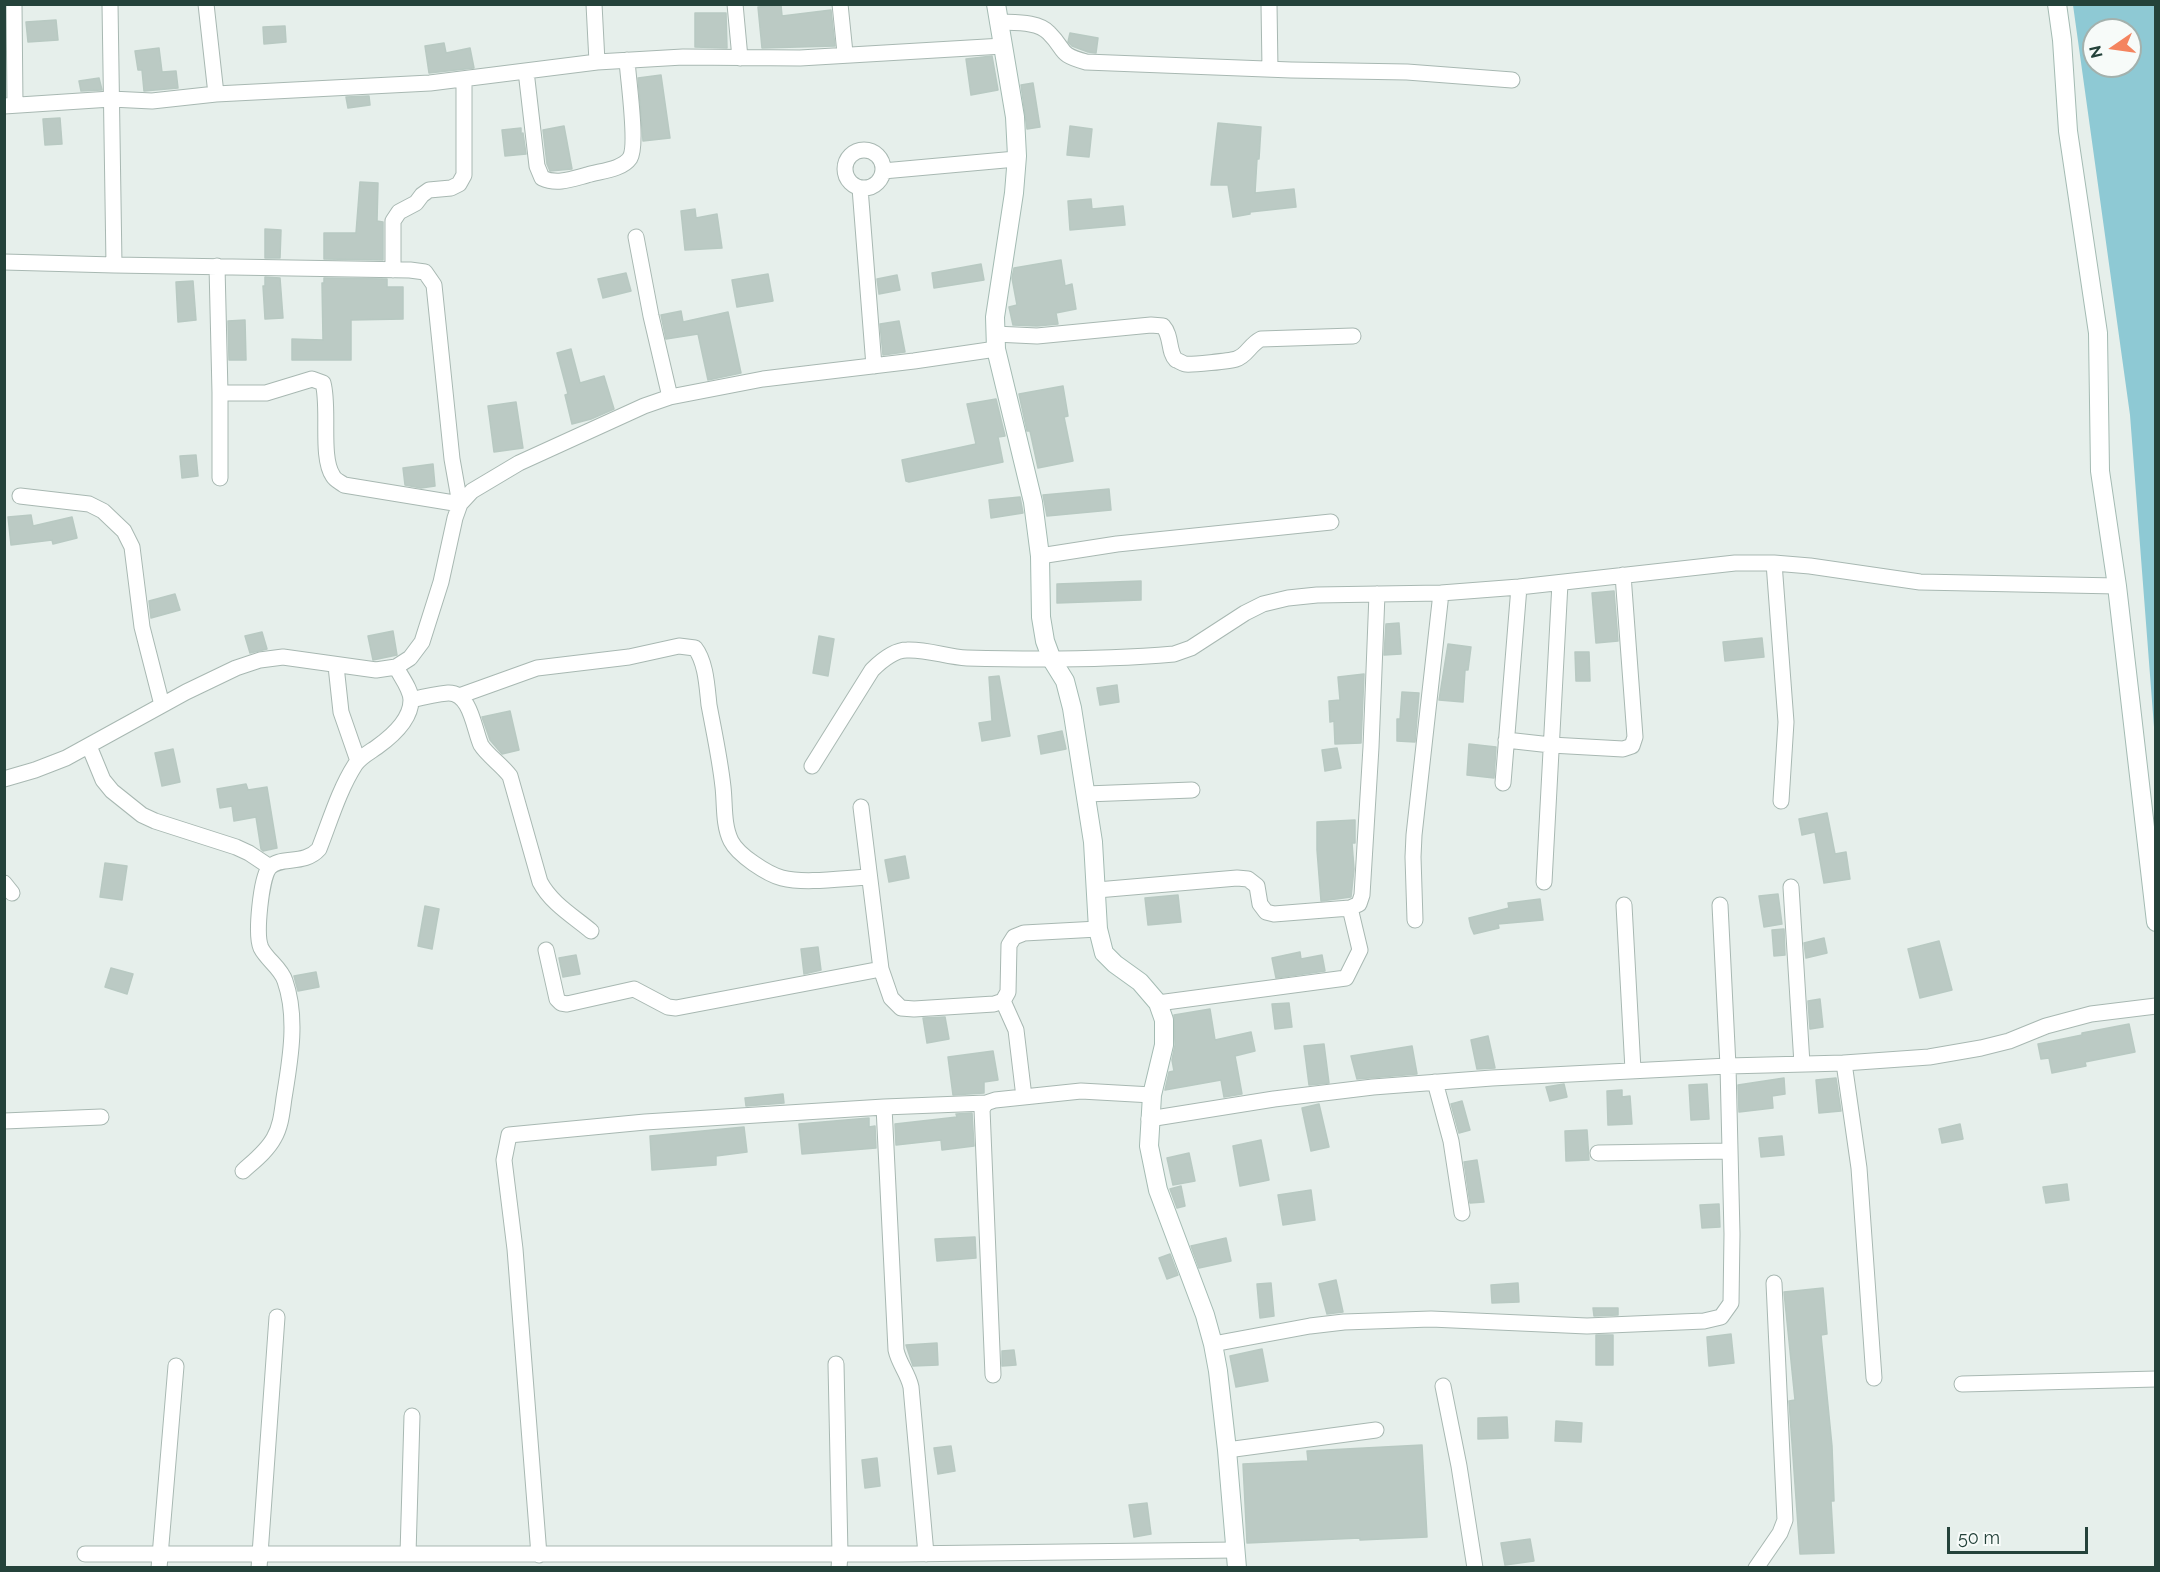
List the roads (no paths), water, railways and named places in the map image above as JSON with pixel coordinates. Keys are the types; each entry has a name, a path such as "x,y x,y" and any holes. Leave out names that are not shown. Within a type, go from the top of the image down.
{"street":[{"path":"14,4 10,106 111,99 152,101 216,94 464,80 627,60 683,57 800,57 1003,46"},
{"path":"110,4 114,266"},
{"path":"206,4 216,94"},
{"path":"594,4 597,62"},
{"path":"735,4 740,58"},
{"path":"840,4 845,53"},
{"path":"1269,4 1270,69"},
{"path":"2057,4 2062,40 2068,131 2100,365 2100,471 2117,585 2156,922"},
{"path":"85,1554 160,1561 371,1561 408,1554 484,1561 539,1555 584,1561 840,1561 926,1554 1236,1559 1227,1450 1213,1344 1205,1315 1158,1190 1149,1146 1149,1119 1152,1095 1164,1045 1164,1020 1158,1003 1140,982 1104,953 1098,929 1094,842 1072,708 1065,681 1052,660 1045,641 1041,617 1040,556 1033,502 995,341 995,317 1014,193 1016,159 1015,117 997,13 1048,32 1068,57 1086,62 1407,72 1512,80"},
{"path":"526,71 537,166 542,178 550,182 562,181 620,166 630,158 634,143 627,60"},
{"path":"393,270 393,221 399,213 416,203 429,190 451,188 459,184 464,175 464,80"},
{"path":"864,150 876,154 883,171 878,182 867,188 860,188 854,186 846,176 846,163 852,153 864,150"},
{"path":"883,171 1016,159"},
{"path":"860,188 874,366"},
{"path":"636,237 670,397"},
{"path":"4,262 425,272 434,285 452,459 460,504"},
{"path":"217,266 220,478"},
{"path":"4,778 35,770 89,746 162,705 236,668 260,660 283,657 376,670 396,667 410,658 422,642 441,582 455,518 460,504 472,491 519,463 644,406 670,397 763,379 874,366 995,341 1151,324 1163,326 1168,332 1172,354 1185,364 1236,359 1246,353 1252,343 1261,339 1353,336"},
{"path":"220,393 266,393 312,379 323,382 326,394 328,463 334,478 344,485 460,504"},
{"path":"20,496 89,504 103,511 124,531 132,547 142,627 162,705"},
{"path":"1040,556 1117,544 1331,522"},
{"path":"812,766 872,670 882,660 904,650 921,650 950,657 1052,660 1174,654 1191,648 1263,604 1288,598 1317,595 1441,593 1520,587 1735,563 1774,563 1920,582 2117,585"},
{"path":"1774,563 1786,722 1781,801"},
{"path":"1506,740 1623,749 1632,746 1635,737 1623,575"},
{"path":"1544,882 1560,583"},
{"path":"1503,783 1520,587"},
{"path":"1415,920 1414,835 1441,593"},
{"path":"1097,891 1237,878 1248,879 1257,886 1260,904 1266,912 1274,914 1350,908 1359,904 1362,896 1371,747 1377,594"},
{"path":"459,696 537,668 629,657 679,646 695,648 700,655 707,692 723,785 726,826 730,840 737,851 770,874 783,879 869,877"},
{"path":"336,666 341,712 358,761"},
{"path":"243,1171 266,1149 274,1139 280,1125 291,1054 291,1007 286,982 264,954 258,936 259,908 270,867 277,862 304,859 314,855 319,849 347,778 358,761 387,740 398,728 408,712 411,699 396,667"},
{"path":"411,699 450,693 459,696 468,707 482,746 510,776 543,888 553,900 591,932"},
{"path":"89,746 108,786 142,815 236,847 270,867"},
{"path":"1086,794 1192,790"},
{"path":"861,807 881,969 891,998 901,1008 994,1004 1003,1001 1008,992 1009,945 1014,937 1024,933 1098,929"},
{"path":"1791,887 1802,1064"},
{"path":"1624,905 1633,1070"},
{"path":"1213,1344 1310,1326 1355,1321 1431,1319 1587,1326 1704,1321 1721,1317 1731,1303 1732,1234 1728,1066 1720,905"},
{"path":"1158,1003 1346,978 1360,950 1350,908"},
{"path":"546,950 557,999 567,1004 634,988 668,1007 676,1008 881,969"},
{"path":"1003,1001 1016,1030 1024,1097"},
{"path":"1149,1119 1274,1099 1435,1082 1633,1070 1929,1057 2009,1041 2046,1026 2091,1014 2156,1006"},
{"path":"1844,1062 1859,1168 1874,1378"},
{"path":"1435,1082 1451,1141 1461,1213"},
{"path":"539,1555 515,1249 504,1160 509,1135 645,1122 986,1103 994,1100 1080,1091 1152,1095"},
{"path":"986,1103 982,1109 993,1375"},
{"path":"884,1107 896,1350 911,1387 926,1554"},
{"path":"4,1121 101,1117"},
{"path":"1598,1153 1730,1151"},
{"path":"1756,1568 1780,1533 1785,1520 1774,1283"},
{"path":"259,1561 278,1317"},
{"path":"836,1364 840,1561"},
{"path":"160,1561 176,1366"},
{"path":"1962,1384 2156,1379"},
{"path":"1443,1386 1459,1466 1475,1568"},
{"path":"408,1554 412,1416"},
{"path":"1227,1450 1376,1430"}],"water":[{"path":"2073,5 2155,5 2155,740 2130,415 2083,78 2142,78 2142,18 2082,18 2082,70"}]}
